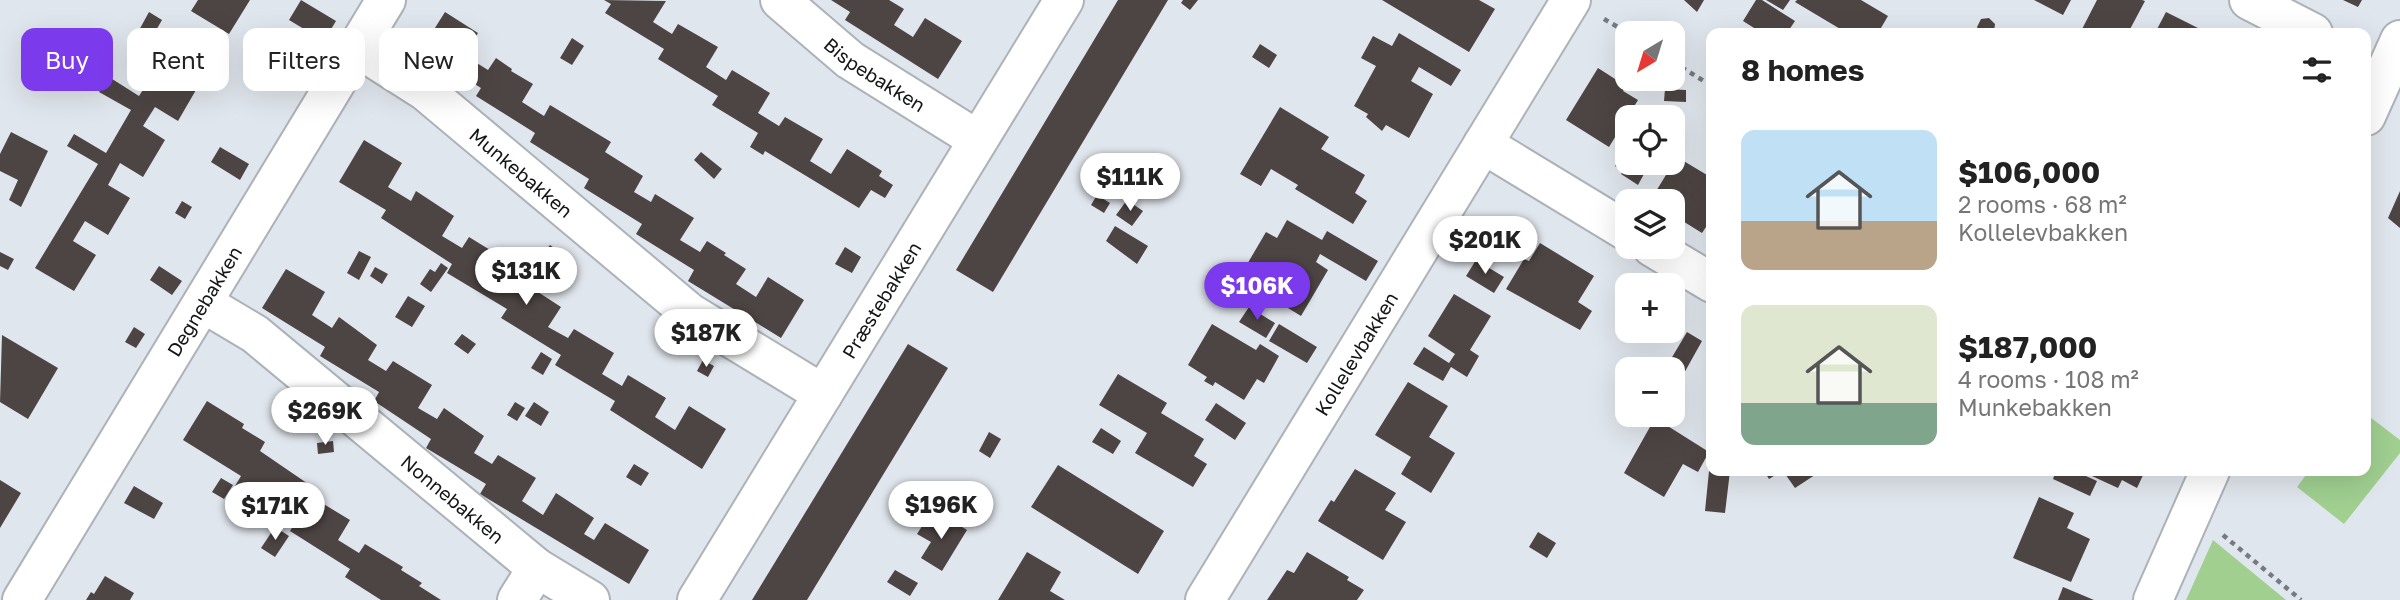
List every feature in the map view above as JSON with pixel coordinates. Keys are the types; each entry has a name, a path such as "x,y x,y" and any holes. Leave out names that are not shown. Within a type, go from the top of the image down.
{"street":[{"name":"Degnebakken","path":"365,33 386,0"},
{"name":"Bispebakken","path":"780,0 850,60 978,140"},
{"name":"Præstebakken","path":"697,600 1064,0"},
{"name":"Kollelevbakken","path":"1205,600 1571,0"},
{"path":"2249,0 2303,28"},
{"name":"Munkebakken","path":"365,53 425,91 690,313 823,394"},
{"path":"2371,100 2384,58"},
{"name":"Degnebakken","path":"22,600 330,91"},
{"path":"1483,144 1615,224"},
{"path":"1672,259 1706,279"},
{"name":"Nonnebakken","path":"203,303 255,334 537,568"},
{"path":"2153,600 2208,476"},
{"path":"517,600 537,568 590,600"}],"path":[{"path":"1685,69 1706,82"},
{"path":"2193,510 2301,600"}],"green space":[{"path":"2371,418 2400,440 2400,453 2344,524 2297,487 2305,476 2371,476"},
{"path":"2213,540 2286,600 2186,600"}],"building":[{"path":"198,0 250,0 229,34 229,28 219,28 191,11"},
{"path":"301,0 336,21 332,28 302,28 289,20"},
{"path":"604,0 666,1 653,22 672,34 678,24 718,47 706,67 726,80 732,70 770,93 758,113 779,126 785,117 823,139 810,161 831,174 847,149 882,171 879,176 893,185 885,198 871,190 859,208 765,151 763,155 750,147 758,133 712,105 718,96 658,59 664,49 605,13 611,4"},
{"path":"831,0 889,0 904,9 894,25 913,37 925,18 962,41 938,79 845,20 850,12"},
{"path":"1118,0 1168,0 993,292 956,270"},
{"path":"1183,0 1198,0 1190,10 1181,3"},
{"path":"1382,0 1479,0 1495,9 1469,52"},
{"path":"1684,0 1704,0 1697,12"},
{"path":"1756,0 1762,0 1795,21 1790,28 1754,28 1743,21"},
{"path":"1766,0 1790,0 1783,10"},
{"path":"1861,0 1888,16 1881,28 1839,28 1795,2"},
{"path":"2034,0 2071,0 2063,15"},
{"path":"2097,0 2145,1 2131,28 2083,28"},
{"path":"2343,0 2362,0 2358,7"},
{"path":"149,12 162,20 157,28 140,28"},
{"path":"445,12 470,28 435,28"},
{"path":"2166,12 2198,28 2158,28"},
{"path":"1989,18 1995,24 1994,28 1978,28 1981,19"},
{"path":"1399,33 1461,70 1451,86 1419,67 1411,81 1433,94 1409,138 1386,125 1382,131 1366,117 1368,114 1354,106 1376,66 1361,58 1373,36 1392,46"},
{"path":"572,38 584,46 572,65 560,58"},
{"path":"1260,44 1277,55 1269,68 1252,57"},
{"path":"496,58 533,84 522,102 544,116 550,105 611,142 605,152 643,176 634,192 651,202 655,194 694,218 680,240 700,252 707,241 726,253 724,255 746,269 736,284 756,297 768,277 804,300 781,338 688,281 694,270 636,234 642,224 584,188 589,179 530,142 535,133 476,96 481,88 478,86 478,64 488,70"},
{"path":"1598,68 1615,79 1615,91 1623,91 1638,100 1635,105 1615,105 1615,137 1609,147 1566,120"},
{"path":"113,80 127,91 139,96 142,91 195,91 178,121 155,107 143,126 165,140 143,177 120,163 108,185 130,198 108,235 85,221 73,241 96,255 74,291 35,268 98,164 67,146 74,134 106,153 131,110 99,92 113,91"},
{"path":"1686,90 1686,102 1664,101 1665,91"},
{"path":"1280,107 1329,137 1321,149 1365,175 1355,193 1367,201 1353,224 1295,189 1298,185 1271,169 1261,186 1240,174"},
{"path":"11,132 48,151 21,207 9,200 18,180 0,171 0,154"},
{"path":"364,140 402,163 388,187 411,201 416,191 454,216 442,236 462,248 469,237 508,261 497,280 514,291 521,281 561,307 548,327 568,338 574,329 614,353 602,374 622,386 628,375 666,398 655,417 675,430 689,406 726,429 702,469 610,410 615,401 555,365 561,355 501,318 507,309 447,273 452,264 381,218 386,210 339,182"},
{"path":"220,147 249,164 240,180 211,162"},
{"path":"701,152 722,169 714,179 694,160"},
{"path":"1685,162 1706,174 1706,227 1702,233 1685,222 1685,189 1657,189 1666,175 1685,175"},
{"path":"1623,175 1643,175 1638,185"},
{"path":"2400,191 2400,228 2388,218"},
{"path":"1097,195 1110,203 1104,213 1091,205"},
{"path":"1127,200 1143,211 1132,226 1116,215"},
{"path":"182,201 192,207 185,219 175,213"},
{"path":"1287,220 1322,240 1327,231 1378,261 1366,281 1320,254 1316,262 1328,270 1301,316 1239,278 1266,232 1277,238"},
{"path":"1115,226 1148,246 1137,264 1106,241"},
{"path":"1540,243 1594,276 1578,302 1592,311 1580,330 1506,289 1524,259 1529,261"},
{"path":"550,245 559,252 552,260 543,254"},
{"path":"845,247 861,257 852,273 835,264"},
{"path":"359,251 371,257 359,280 347,273"},
{"path":"0,252 14,259 8,270 0,266"},
{"path":"1476,260 1504,277 1494,293 1466,276"},
{"path":"441,263 448,268 431,292 420,284 430,269 435,272"},
{"path":"159,266 182,281 172,295 150,280"},
{"path":"375,267 388,274 382,284 370,276"},
{"path":"286,269 325,292 312,315 332,328 339,317 377,345 368,360 386,371 393,361 432,385 418,408 437,419 444,408 484,436 474,453 492,464 498,455 536,478 522,501 543,515 556,493 594,518 584,534 594,540 605,523 649,550 629,584 480,494 486,484 426,448 431,439 374,401 379,392 320,356 325,347 262,308"},
{"path":"1454,294 1491,316 1470,350 1479,356 1467,377 1451,367 1443,381 1413,364 1424,347 1449,363 1455,354 1428,336"},
{"path":"408,296 425,306 412,327 395,317"},
{"path":"1249,307 1275,323 1266,338 1239,322"},
{"path":"1212,324 1256,350 1260,344 1279,356 1264,383 1257,379 1244,400 1215,382 1213,386 1204,381 1207,377 1188,365"},
{"path":"1279,324 1317,347 1307,363 1269,341"},
{"path":"134,327 145,334 136,348 125,342"},
{"path":"1687,332 1702,341 1685,371 1685,357 1672,357 1680,343 1685,343"},
{"path":"462,334 476,344 468,354 454,344"},
{"path":"2,335 58,368 28,419 0,402"},
{"path":"908,344 948,368 807,600 752,600"},
{"path":"541,352 552,359 543,375 531,368"},
{"path":"703,360 714,366 708,377 697,371"},
{"path":"1118,374 1167,403 1161,413 1204,439 1194,456 1207,464 1193,487 1135,453 1147,433 1099,405"},
{"path":"1408,382 1448,406 1429,437 1455,453 1431,493 1401,474 1411,457 1375,435"},
{"path":"207,401 244,424 242,428 265,442 260,451 317,490 312,497 350,520 338,540 359,553 365,544 403,567 401,570 422,583 419,586 441,600 381,600 345,577 350,569 290,531 295,523 235,486 241,476 183,440"},
{"path":"515,402 525,408 517,421 507,415"},
{"path":"534,402 549,412 541,426 525,416"},
{"path":"1216,403 1246,423 1235,440 1205,420"},
{"path":"1650,427 1669,427 1706,450 1706,457 1698,472 1683,464 1664,497 1624,473"},
{"path":"1101,428 1121,441 1113,454 1092,442"},
{"path":"989,432 1001,439 990,458 979,451"},
{"path":"333,441 334,452 318,454 317,443"},
{"path":"634,464 649,473 641,486 626,477"},
{"path":"1058,465 1164,531 1138,574 1031,507"},
{"path":"1355,469 1396,493 1385,510 1406,522 1383,560 1318,521"},
{"path":"1708,476 1729,476 1725,513 1705,511"},
{"path":"1787,476 1813,476 1795,488"},
{"path":"2054,476 2086,476 2097,481 2090,496 2053,479"},
{"path":"2092,476 2143,476 2137,488 2122,480 2118,488"},
{"path":"221,478 233,485 224,499 212,492"},
{"path":"0,480 21,493 0,528"},
{"path":"134,486 163,503 154,519 124,503"},
{"path":"909,496 924,505 918,515 903,506"},
{"path":"2039,497 2074,513 2067,528 2090,539 2071,582 2013,558"},
{"path":"928,517 941,525 946,517 967,530 942,571 921,558 931,542 917,534"},
{"path":"275,527 289,536 275,557 261,548"},
{"path":"1538,532 1556,543 1547,558 1529,547"},
{"path":"1027,552 1061,572 1050,591 1065,600 998,600"},
{"path":"1307,552 1349,577 1347,580 1364,590 1357,600 1267,600 1287,570 1294,573"},
{"path":"895,570 918,583 910,596 887,582"},
{"path":"105,576 134,593 130,600 86,600 91,592 94,594"},
{"path":"2063,587 2094,600 2058,600"}]}
